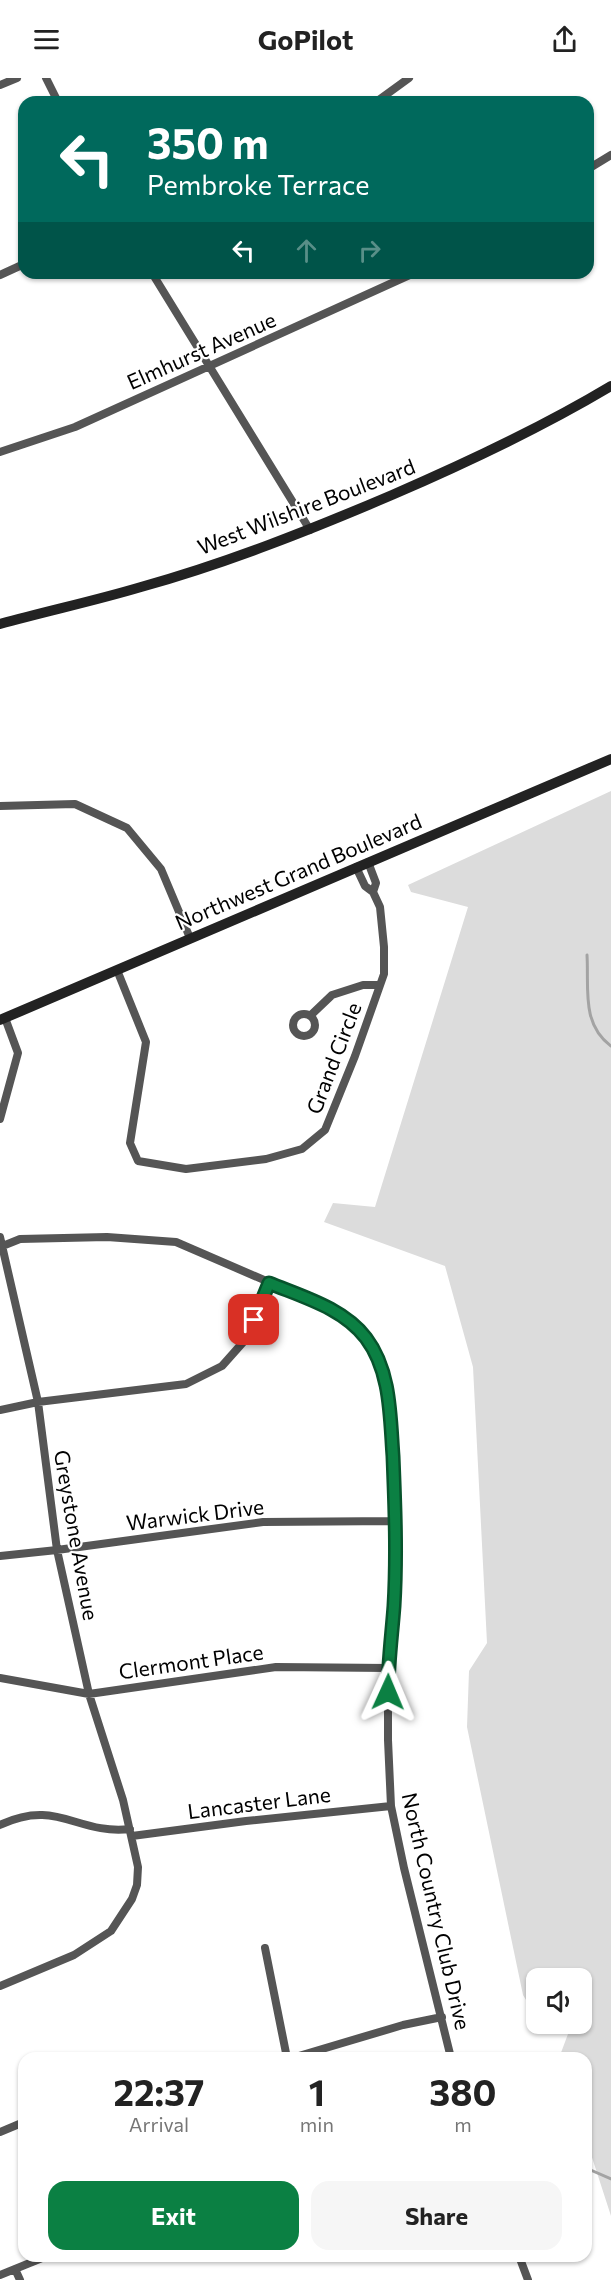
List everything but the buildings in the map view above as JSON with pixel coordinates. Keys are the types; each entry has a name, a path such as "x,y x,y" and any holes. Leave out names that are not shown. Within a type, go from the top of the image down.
{"street":[{"path":"0,85 17,78"},
{"path":"46,78 55,96"},
{"path":"384,96 409,78"},
{"path":"594,165 611,155"},
{"path":"0,275 18,267"},
{"path":"156,279 310,530"},
{"name":"Elmhurst Avenue","path":"0,452 75,427 401,279"},
{"name":"West Wilshire Boulevard","path":"0,624 140,587 239,556 310,530 444,472 576,407 611,386"},
{"name":"Northwest Grand Boulevard","path":"2,1019 611,759"},
{"path":"0,807 75,804 127,828 161,869 190,938"},
{"name":"Grand Circle","path":"117,970 146,1042 130,1143 138,1161 186,1169 266,1160 302,1149 325,1130 384,974 380,907 374,892 376,883 368,862"},
{"name":"Grand Circle","path":"356,867 365,886 374,892"},
{"path":"310,1016 332,994 363,985 380,985"},
{"path":"0,1119 18,1053 2,1019"},
{"name":"Greystone Avenue","path":"0,1236 38,1402 57,1550 89,1694 123,1800 138,1867 137,1885 132,1899 111,1931 74,1954 0,1986"},
{"name":"North Country Club Drive","path":"2,1247 20,1239 96,1237 176,1242 338,1312 366,1337 382,1364 390,1409 396,1521 394,1605 388,1668 391,1806 450,2052"},
{"path":"0,1410 38,1402 186,1384 222,1366 246,1339 269,1283"},
{"name":"Warwick Drive","path":"0,1556 263,1522 396,1521"},
{"name":"Clermont Place","path":"0,1678 89,1694 276,1667 388,1668"},
{"name":"Lancaster Lane","path":"0,1824 25,1815 43,1814 57,1815 96,1828 131,1832 391,1806"},
{"path":"265,1948 286,2052"},
{"path":"310,2052 442,2017"},
{"path":"0,2132 18,2124"},
{"path":"0,2275 31,2262"},
{"path":"521,2262 528,2280"},
{"path":"15,2268 20,2280"}],"shaded area":[{"path":"611,791 611,2216 592,2157 592,2052 561,2052 568,2034 592,2034 592,1968 526,1968 526,2000 523,1995 467,1727 469,1671 487,1643 473,1367 445,1266 324,1222 333,1203 375,1207 468,907 411,892 408,885"}],"waterway":[{"path":"587,955 588,1005 595,1027 601,1037 611,1046"},
{"path":"592,2171 611,2179"}],"route":[{"path":"254,1320 269,1283 338,1312 366,1337 382,1364 390,1409 396,1521 394,1605 388,1692"}]}
